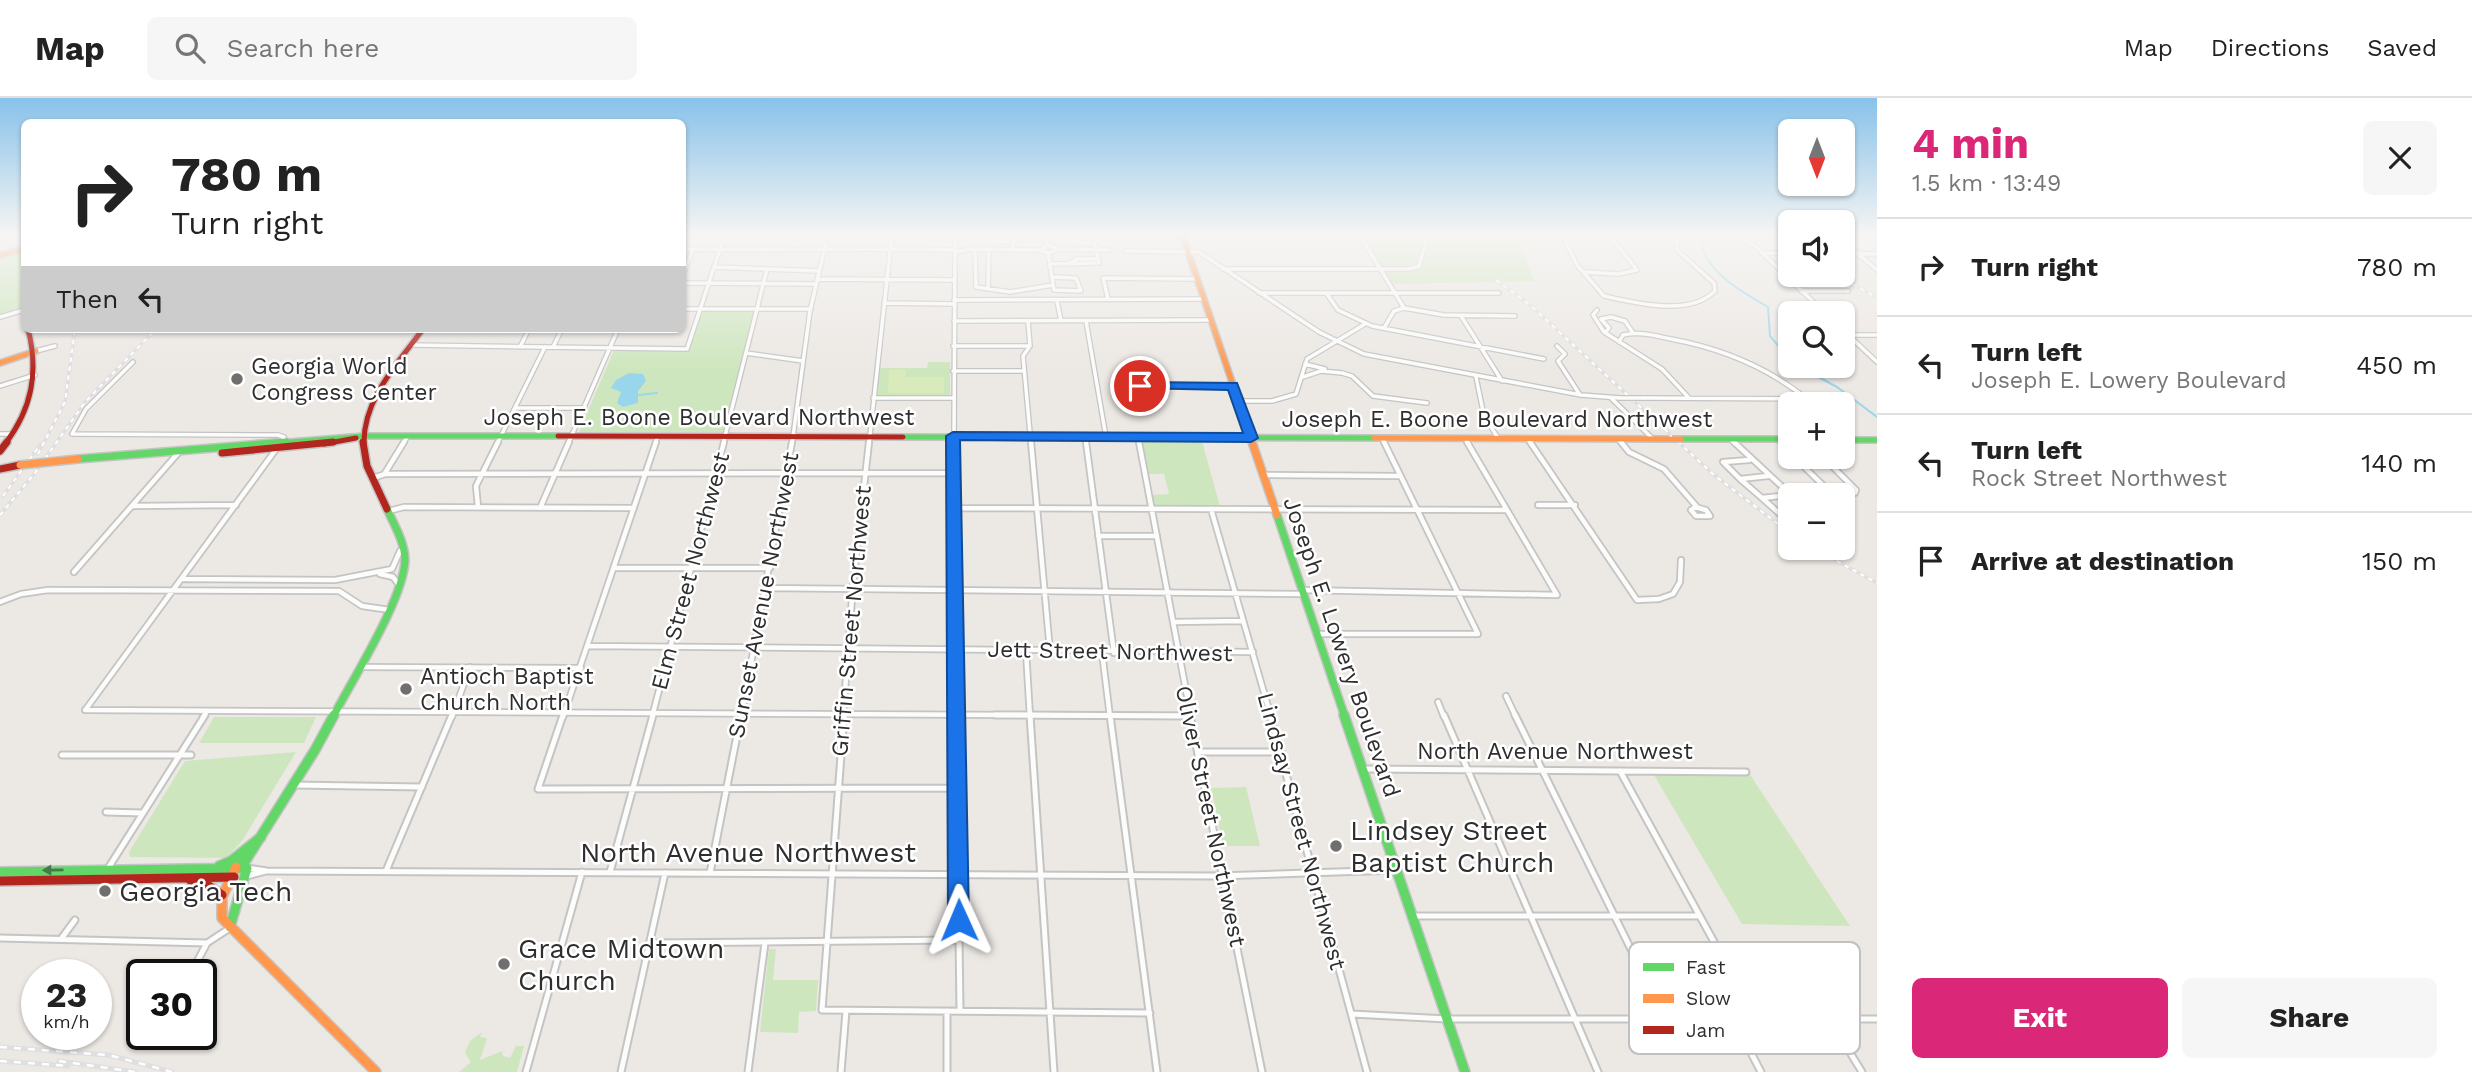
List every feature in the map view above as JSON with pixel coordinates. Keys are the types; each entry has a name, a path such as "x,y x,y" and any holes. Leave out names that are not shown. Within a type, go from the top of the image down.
{"main road":[{"name":"Joseph E. Lowery Boulevard","path":"1197,279 1465,1072"},
{"path":"0,451 15,434 31,402 36,351 29,333"},
{"path":"230,927 246,864 336,712 400,587 405,563 402,547 366,459 364,436 371,408 420,333"},
{"path":"0,363 36,351"},
{"name":"Joseph E. Boone Boulevard Northwest","path":"280,445 346,441 364,436 1778,439"},
{"path":"1855,439 1877,440"},
{"path":"178,454 263,444 280,445"},
{"path":"0,470 20,465 78,459 280,445"},
{"path":"211,868 231,860 261,837"},
{"name":"North Avenue Northwest","path":"0,872 211,868 246,864"},
{"path":"236,867 222,895 222,918 376,1072"},
{"name":"North Avenue Northwest","path":"0,881 243,876"},
{"path":"180,877 206,884 222,895"}],"street":[{"path":"412,345 687,349 710,279"},
{"name":"Elm Street Northwest","path":"610,872 692,568 764,279"},
{"path":"686,283 763,284 853,279"},
{"name":"Griffin Street Northwest","path":"846,1011 822,1008 853,587 887,279"},
{"path":"936,279 954,280 954,589 960,1011"},
{"path":"976,279 976,288 1010,292 1053,285"},
{"path":"988,279 988,288"},
{"path":"1052,279 1056,291 1081,291 1078,279"},
{"path":"1102,279 1108,299"},
{"path":"1238,279 1335,341 1374,357 1581,396 1778,399"},
{"path":"1386,279 1404,308"},
{"path":"1590,279 1604,296 1678,305 1698,303 1711,298 1715,291 1714,283 1710,279"},
{"path":"1789,279 1812,301"},
{"name":"Sunset Avenue Northwest","path":"710,873 795,436 803,361 817,281"},
{"path":"1800,290 1848,291"},
{"path":"1258,293 1499,293"},
{"path":"1327,293 1338,310 1365,324 1544,359"},
{"path":"884,303 1204,299"},
{"path":"1057,301 1061,321"},
{"path":"1384,328 1394,311 1404,308 1460,316 1515,316"},
{"path":"686,309 811,309"},
{"path":"1597,310 1593,315 1594,320 1605,333 1627,350 1660,368 1690,398"},
{"path":"0,317 21,311"},
{"path":"1460,316 1502,381"},
{"path":"1605,333 1609,328 1601,319 1606,317 1625,321 1633,333"},
{"path":"954,321 1211,320"},
{"path":"1028,321 1030,346 1023,356 1050,651"},
{"path":"1086,321 1106,437"},
{"path":"1238,401 1289,398 1299,391 1305,364 1312,354 1365,324"},
{"path":"520,347 527,333"},
{"path":"553,347 560,333"},
{"path":"540,508 617,333"},
{"path":"1619,342 1623,335 1633,333 1682,341 1731,355 1777,377 1797,392"},
{"path":"1855,334 1877,335"},
{"path":"1855,341 1877,362"},
{"path":"36,351 55,346"},
{"path":"954,346 1030,346"},
{"path":"1557,346 1565,354 1558,361 1560,366 1581,396"},
{"path":"478,507 475,491 482,474 545,347"},
{"path":"746,353 803,361"},
{"path":"133,362 86,410 72,434 284,437 183,579 85,709 1191,716"},
{"path":"1305,364 1352,376 1373,396 1427,403"},
{"path":"953,371 1024,371"},
{"path":"1302,378 1311,373 1329,371"},
{"path":"0,386 35,374"},
{"path":"1476,377 1484,416 1498,439"},
{"path":"1126,386 1233,386"},
{"path":"1610,397 1653,439"},
{"path":"873,398 953,398"},
{"path":"516,408 585,408"},
{"path":"0,434 15,434"},
{"path":"385,474 409,436"},
{"path":"658,436 538,789 957,788"},
{"path":"1085,437 1114,653"},
{"name":"Oliver Street Northwest","path":"1138,437 1262,1072"},
{"path":"1316,634 1478,634 1382,438"},
{"path":"766,588 1557,595 1465,438"},
{"path":"1528,439 1637,600 1661,598 1676,592 1682,582 1681,560"},
{"path":"1618,439 1629,452 1664,469 1697,507"},
{"path":"1730,439 1778,484"},
{"path":"74,572 178,454"},
{"path":"1750,460 1723,462 1778,512"},
{"path":"1806,469 1832,494 1854,493 1856,489 1835,469"},
{"path":"373,478 385,474 954,473"},
{"path":"1263,475 1400,476"},
{"path":"1740,479 1769,476"},
{"path":"1762,498 1778,496"},
{"path":"132,506 236,505"},
{"path":"1538,505 1575,505"},
{"path":"388,511 404,507 634,508"},
{"path":"954,508 1507,510"},
{"name":"Lindsay Street Northwest","path":"1211,509 1281,752 1367,1072"},
{"path":"1098,536 1157,536"},
{"path":"183,579 335,580 392,569 402,547"},
{"path":"614,568 769,568"},
{"path":"376,574 393,577 400,587"},
{"path":"0,602 21,594 48,590 339,591 346,600 362,609 390,610"},
{"path":"1174,622 1243,621"},
{"name":"Jett Street Northwest","path":"588,646 1114,653 1253,652"},
{"path":"1026,651 1054,1072"},
{"path":"1102,652 1157,1072"},
{"path":"360,667 581,668"},
{"path":"386,871 470,667"},
{"path":"1506,696 1629,943"},
{"path":"1438,702 1598,1072"},
{"path":"102,877 207,711"},
{"path":"1198,752 1281,752"},
{"path":"62,755 191,755"},
{"name":"North Avenue Northwest","path":"1364,769 1746,772"},
{"path":"1619,770 1714,942"},
{"path":"294,786 422,787"},
{"path":"106,812 143,813"},
{"name":"North Avenue Northwest","path":"246,864 267,871"},
{"name":"North Avenue Northwest","path":"243,876 267,871 386,871 1224,876 1397,870"},
{"path":"526,1072 582,872"},
{"path":"621,1072 665,873"},
{"path":"1412,915 1699,916"},
{"path":"61,940 75,920"},
{"path":"198,959 207,943 230,927"},
{"path":"0,938 207,943"},
{"path":"649,943 959,940"},
{"path":"748,1072 765,943"},
{"path":"841,1072 846,1011 1150,1013"},
{"path":"947,1011 947,1072"},
{"path":"1352,1014 1629,1020"},
{"path":"1752,1054 1761,1072"},
{"path":"1851,1054 1862,1072"}],"green space":[{"path":"0,279 21,279 21,307 0,315"},
{"path":"1387,279 1534,281 1390,284"},
{"path":"702,310 754,311 725,432 579,432 614,350 688,349"},
{"path":"928,362 950,362 950,397 876,397 879,368 927,368"},
{"path":"889,370 906,370 906,377 944,377 944,393 888,393"},
{"path":"1142,441 1202,441 1220,507 1155,507 1152,495 1169,494 1164,474 1149,474"},
{"path":"214,717 316,717 304,743 199,743"},
{"path":"296,752 242,841 226,858 130,857 129,852 185,761"},
{"path":"1651,770 1747,770 1850,926 1742,924"},
{"path":"1246,787 1260,846 1223,846 1211,788"},
{"path":"769,949 776,949 773,980 818,980 816,1011 799,1012 798,1033 760,1032"},
{"path":"482,1032 480,1037 487,1038 480,1060 502,1051 503,1056 510,1058 516,1046 524,1046 517,1072 459,1072 471,1062 465,1053 470,1041"}],"water":[{"path":"629,373 643,374 646,381 638,391 638,403 623,407 617,403 621,392 611,388 616,380"}],"waterway":[{"path":"1726,279 1768,307 1770,336 1778,346"},
{"path":"1820,378 1877,417"},
{"path":"639,395 657,393"}],"railway":[{"path":"1496,280 1530,305 1714,475 1778,524"},
{"path":"1855,285 1877,298"},
{"path":"38,454 65,402 74,333"},
{"path":"0,515 35,473 85,402 152,333"},
{"path":"3,496 40,445"},
{"path":"1835,560 1877,583"},
{"path":"0,1047 109,1055 172,1072"},
{"path":"0,1061 68,1066"},
{"path":"59,1061 135,1072"}],"traffic: fast":[{"path":"78,459 364,436 558,436"},
{"path":"903,437 1374,438"},
{"path":"1681,439 1778,439"},
{"path":"1855,440 1877,440"},
{"path":"236,867 246,860 315,750 399,592 405,559 400,538 387,509"},
{"path":"1277,515 1465,1072"},
{"path":"219,866 231,861 261,837"},
{"path":"0,872 247,868 230,927"}],"traffic: slow":[{"path":"1197,279 1277,515"},
{"path":"0,363 36,351"},
{"path":"1374,438 1672,439"},
{"path":"1672,439 1681,439"},
{"path":"20,465 78,459"},
{"path":"236,867 222,897 222,918 376,1072"}],"traffic: jam":[{"path":"0,451 19,423 31,394 34,363 29,333"},
{"path":"387,509 365,459 363,441 366,423 380,389 420,333"},
{"path":"558,436 903,437"},
{"path":"222,453 324,444 356,438"},
{"path":"0,469 20,465"},
{"path":"0,881 234,877"},
{"path":"190,880 206,884 222,895"}],"place":[{"name":"Georgia World Congress Center","path":"237,379"},
{"name":"Antioch Baptist Church North","path":"406,689"},
{"name":"Lindsey Street Baptist Church","path":"1336,846"},
{"name":"Georgia Tech","path":"105,891"},
{"name":"Grace Midtown Church","path":"504,964"}],"route":[{"path":"959,920 953,436 1251,438 1233,386 1140,386"}]}
